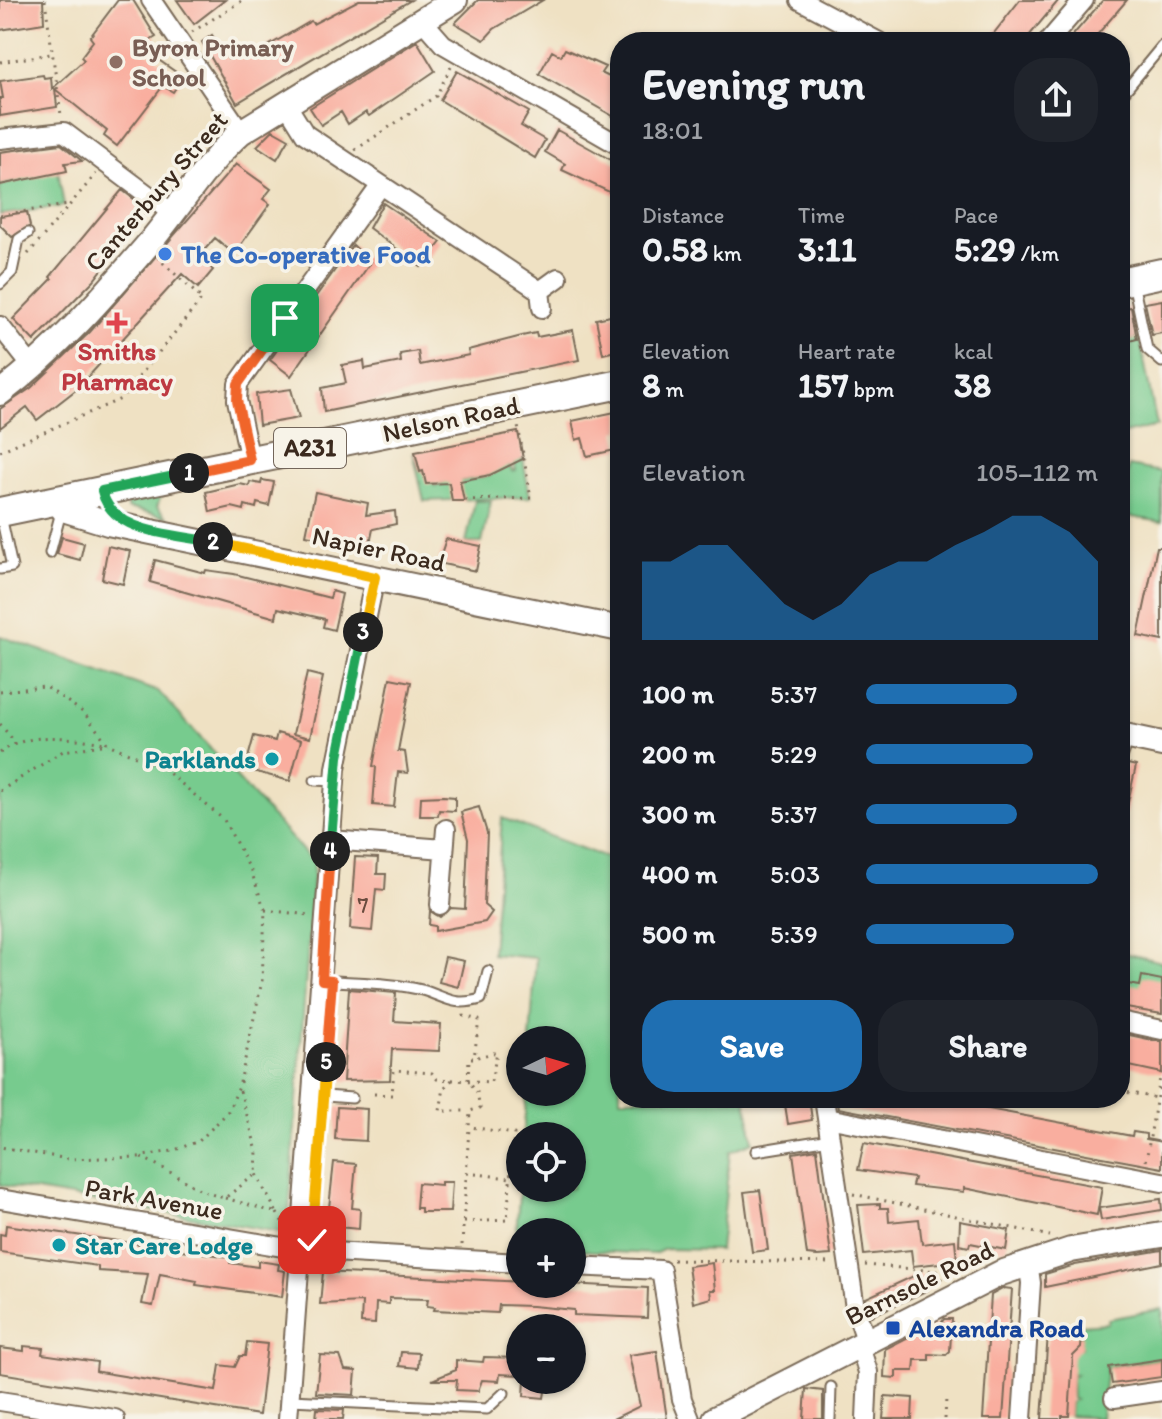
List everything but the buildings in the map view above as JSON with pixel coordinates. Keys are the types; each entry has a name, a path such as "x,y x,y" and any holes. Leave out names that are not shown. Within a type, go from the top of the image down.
{"main road":[{"path":"1130,279 1162,273"},
{"name":"Nelson Road","path":"1,521 102,491 610,386"}],"street":[{"path":"151,0 241,132"},
{"name":"Canterbury Street","path":"0,393 33,368 146,246 217,155 241,132 285,102 455,0"},
{"path":"800,0 860,32"},
{"path":"1057,32 1084,0"},
{"path":"422,20 434,37 458,54 610,140"},
{"path":"285,102 305,134 466,242 541,299 558,278"},
{"path":"0,139 64,132 172,213"},
{"path":"250,460 237,400 238,384 381,185"},
{"path":"0,326 33,368"},
{"path":"102,491 106,506 127,524"},
{"name":"Napier Road","path":"60,504 101,521 610,627"},
{"path":"289,1410 335,781 375,577"},
{"path":"1130,737 1162,744"},
{"path":"440,905 446,829"},
{"path":"331,840 444,849"},
{"path":"1130,1023 1162,1030"},
{"path":"826,1108 848,1263 868,1372 866,1419"},
{"path":"827,1118 1153,1180"},
{"name":"Park Avenue","path":"0,1199 300,1250 506,1263"},
{"name":"Barnsole Road","path":"715,1419 977,1283 1028,1262 1071,1250 1162,1235"},
{"path":"1022,1419 1031,1283 1028,1262"},
{"path":"586,1267 661,1270 682,1399 690,1419"},
{"path":"1114,1398 1162,1391"},
{"path":"0,1401 54,1414 115,1419"}],"lane":[{"path":"1130,85 1162,46"},
{"path":"0,284 12,272 19,239 28,233"},
{"path":"1130,293 1147,349 1162,362"},
{"path":"50,553 60,504"},
{"path":"0,569 12,567 4,550 1,521"},
{"path":"315,780 335,781"},
{"path":"322,980 422,990 443,1001 464,1003 481,999 488,971"},
{"path":"312,1095 352,1098"},
{"path":"756,1151 830,1139"},
{"path":"830,1419 831,1387"},
{"path":"289,1410 399,1406 465,1414 487,1409 504,1393"},
{"path":"398,1419 399,1406"}],"path":[{"path":"45,0 64,132"},
{"path":"178,40 243,0"},
{"path":"0,62 51,54"},
{"path":"342,159 436,96 458,54"},
{"path":"12,272 98,172 90,165"},
{"path":"0,215 68,205"},
{"path":"0,451 121,399 202,299 146,246"},
{"path":"465,500 532,498 516,417"},
{"path":"0,691 46,687 84,713 108,744"},
{"path":"0,724 14,741"},
{"path":"0,753 14,741 60,737 108,744 163,768 224,820 251,871 265,910 262,981 239,1087 227,1113 199,1141 172,1151 138,1157 68,1159 0,1147"},
{"path":"0,791 63,751 108,744"},
{"path":"265,910 326,916"},
{"path":"464,1003 464,1016 479,1020 474,1058"},
{"path":"374,1094 392,1095 394,1070 432,1073 437,1079 468,1080 491,1082 495,1076 497,1052 469,1058 468,1080 480,1101 480,1108 440,1111 444,1088 452,1080"},
{"path":"1153,1180 1162,1066"},
{"path":"138,1157 162,1166 190,1187 277,1213 256,1174 257,1151 239,1087"},
{"path":"1130,1093 1159,1098"},
{"path":"460,1261 470,1111"},
{"path":"471,1127 506,1133"},
{"path":"467,1173 506,1178"},
{"path":"225,1198 256,1174"},
{"path":"838,1191 1063,1238"},
{"path":"464,1222 505,1222 507,1202"},
{"path":"661,1270 672,1260 848,1263 937,1271 944,1285"},
{"path":"945,1419 946,1398"}],"green space":[{"path":"58,170 64,206 0,215 0,185"},
{"path":"1139,335 1157,426 1130,433 1130,339"},
{"path":"413,452 420,471 435,486 443,484 440,467 462,481 490,475 489,467 505,455 512,471 516,470 514,461 523,459 530,497 424,501"},
{"path":"1130,466 1162,472 1162,522 1130,517"},
{"path":"162,493 157,507 167,517 127,508 129,499"},
{"path":"475,501 491,501 482,543 466,543"},
{"path":"0,636 159,692 314,863 288,1224 279,1232 0,1185"},
{"path":"502,818 610,859 610,1108 748,1108 753,1142 730,1151 720,1250 665,1249 654,1254 586,1251 586,1218 517,1218 519,1202 586,1202 586,1122 524,1122 526,1106 586,1106 586,1026 531,1026 536,958 492,954"},
{"path":"1130,954 1162,962 1162,986 1139,993 1130,987"},
{"path":"1162,1309 1162,1359 1107,1367 1101,1418 1069,1416 1070,1403 1075,1400 1072,1399 1071,1378 1076,1374 1065,1373 1073,1349 1081,1348 1080,1325 1108,1323 1108,1319"}],"place":[{"name":"Byron Primary School","path":"116,62"},
{"name":"The Co-operative Food","path":"165,254"},
{"name":"Smiths Pharmacy","path":"117,323"},
{"name":"Parklands","path":"272,759"},
{"name":"Star Care Lodge","path":"59,1245"},
{"name":"Alexandra Road","path":"893,1328"}],"route":[{"path":"285,318 236,391 250,460 102,491 106,506 127,524 375,577 335,781 322,980 332,981 312,1240"}]}
